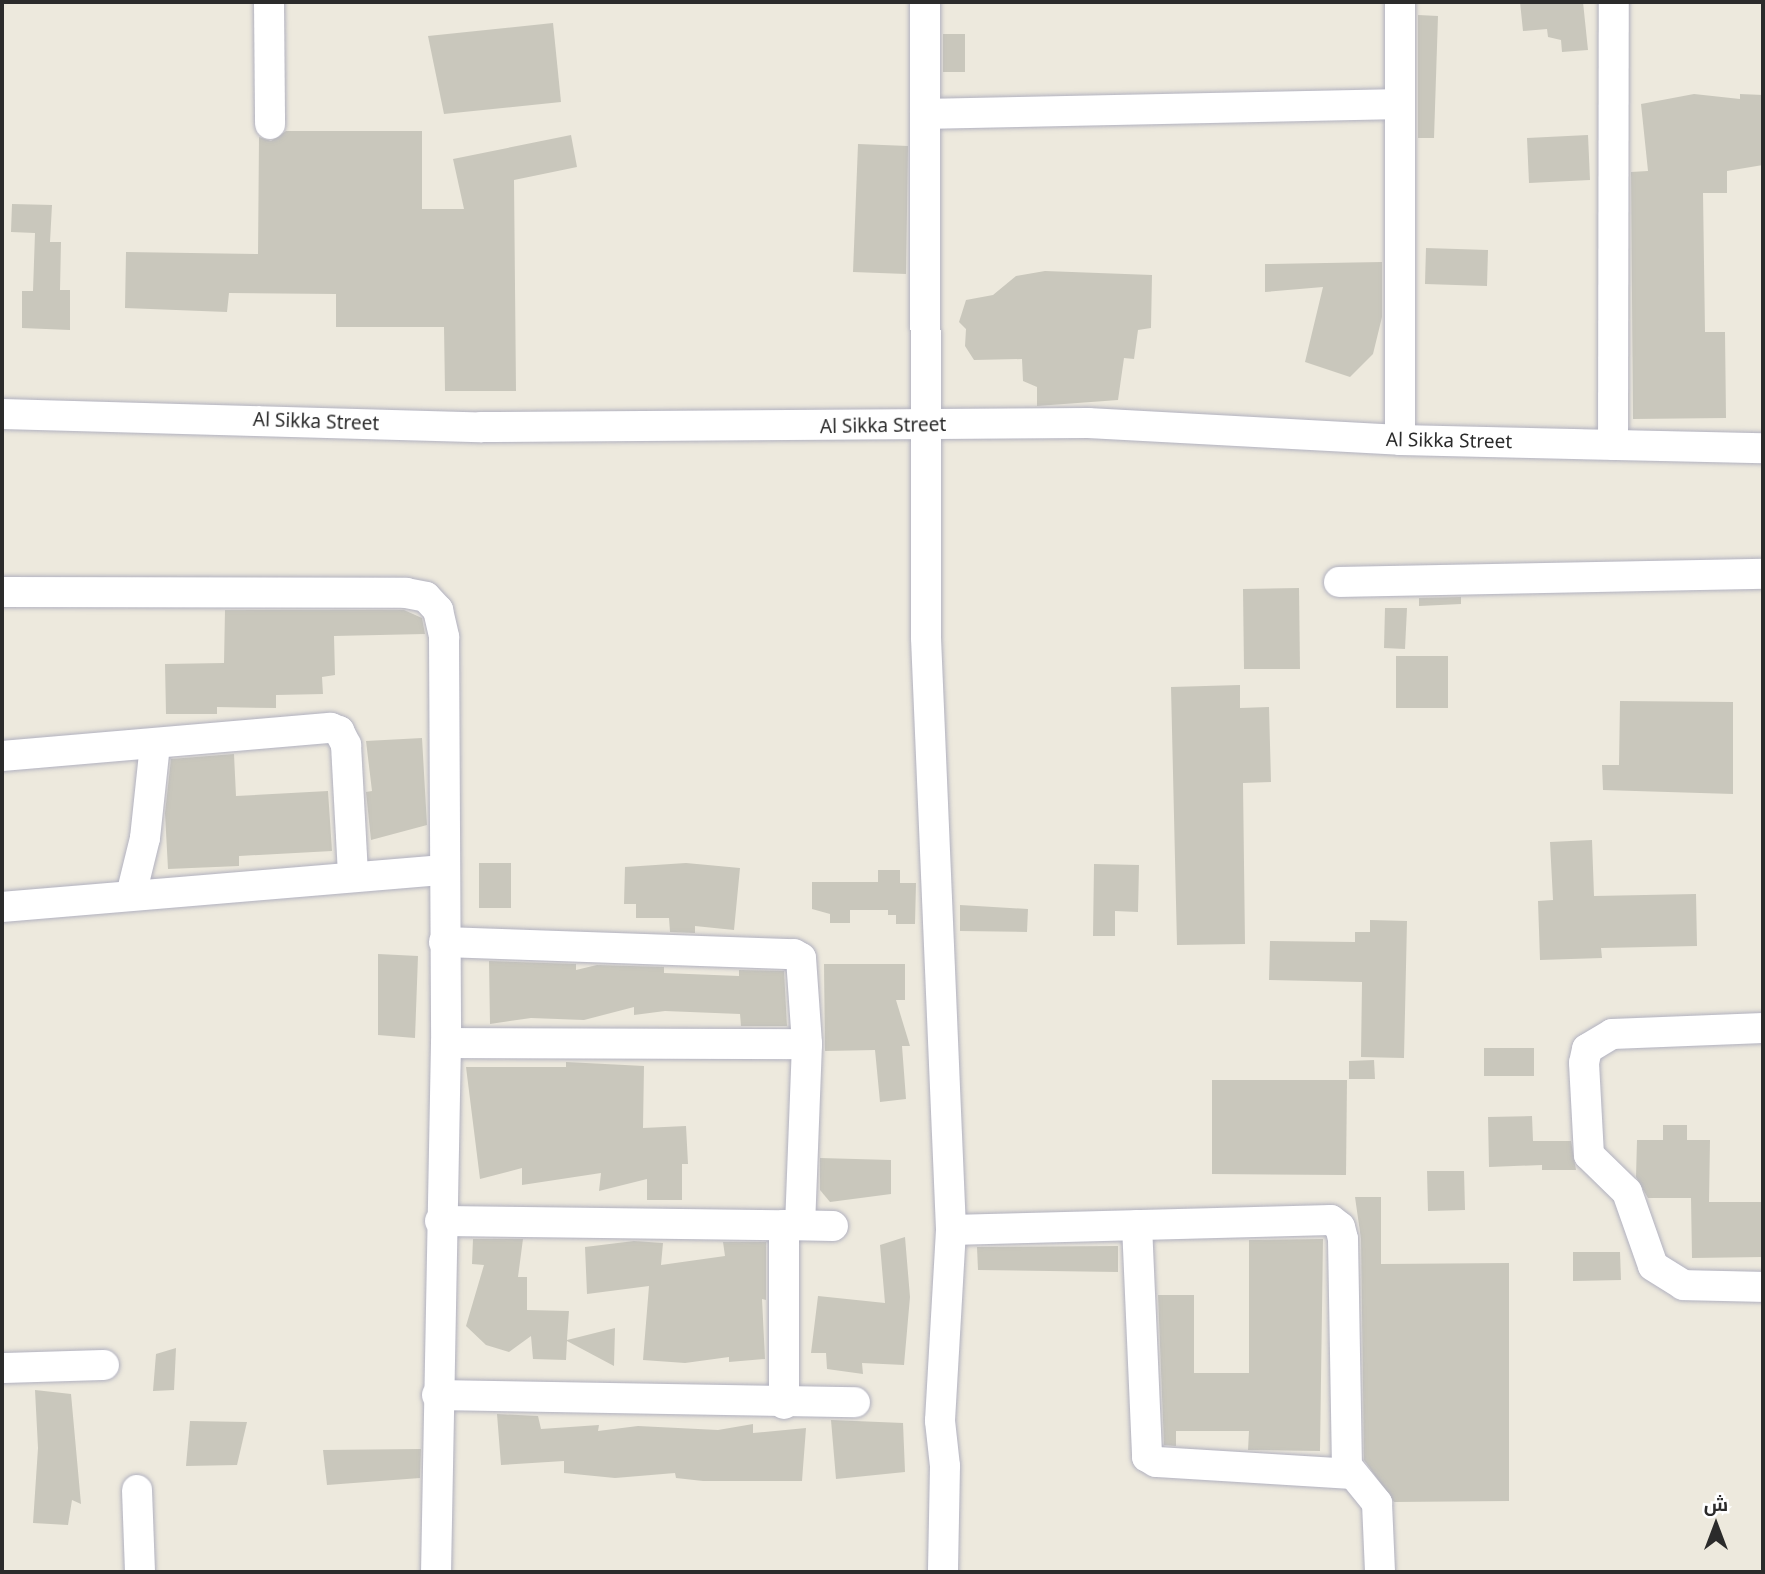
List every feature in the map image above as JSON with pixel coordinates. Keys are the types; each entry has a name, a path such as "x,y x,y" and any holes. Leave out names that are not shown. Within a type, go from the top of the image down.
{"street":[{"path":"268,2 271,124"},
{"path":"925,2 924,425 931,813 951,1230 940,1421 945,1466 943,1572"},
{"path":"1400,2 1400,440"},
{"path":"1613,445 1614,2"},
{"path":"925,114 1400,104"},
{"name":"Al Sikka Street","path":"2,414 481,427 1125,424 1400,440 1763,448"},
{"path":"1339,582 1763,574"},
{"path":"2,592 406,593 426,597 438,610 444,637 443,870 446,1043 440,1221 436,1572"},
{"path":"2,756 331,728 339,731 346,745 353,875"},
{"path":"131,895 145,838 155,744"},
{"path":"2,907 353,875 443,870"},
{"path":"444,942 794,954 805,966 807,1044 792,1225 784,1404"},
{"path":"1763,1028 1612,1034 1587,1049 1584,1063 1589,1155 1627,1192 1653,1266 1684,1285 1763,1287"},
{"path":"446,1043 807,1044"},
{"path":"951,1230 1331,1220 1340,1227 1350,1474 1377,1503 1380,1572"},
{"path":"440,1221 833,1226"},
{"path":"1138,1225 1147,1457 1156,1462 1350,1474"},
{"path":"2,1368 104,1365"},
{"path":"437,1395 784,1404 855,1402"},
{"path":"137,1490 139,1572"}],"building":[{"path":"1520,2 1583,2 1588,50 1562,52 1561,40 1548,37 1547,29 1523,31"},
{"path":"1418,15 1438,16 1434,138 1418,138"},
{"path":"553,23 561,102 444,114 428,36"},
{"path":"943,34 965,34 965,72 943,72"},
{"path":"1694,94 1740,99 1740,94 1763,95 1763,165 1727,171 1727,193 1703,193 1705,332 1725,332 1726,418 1633,419 1631,172 1648,171 1641,104"},
{"path":"286,131 422,131 422,209 464,209 453,159 571,135 577,167 514,180 516,391 445,391 444,327 336,327 336,294 229,293 227,312 125,308 126,252 258,254 259,137 271,141"},
{"path":"1588,135 1590,180 1529,183 1527,138"},
{"path":"858,144 908,146 906,274 853,272"},
{"path":"12,204 52,205 50,242 61,242 60,290 70,290 70,330 22,328 22,291 33,291 35,233 11,232"},
{"path":"1426,248 1488,250 1487,286 1425,284"},
{"path":"1382,262 1382,317 1373,354 1350,377 1305,362 1323,287 1265,292 1265,264"},
{"path":"1045,271 1152,275 1151,328 1138,330 1134,359 1124,358 1118,400 1037,406 1037,387 1023,381 1022,359 974,360 965,346 966,329 959,322 966,300 993,295 1016,276"},
{"path":"1299,588 1300,669 1244,669 1243,589"},
{"path":"1461,597 1461,604 1419,606 1419,598"},
{"path":"1385,608 1407,608 1405,649 1384,648"},
{"path":"225,610 404,610 422,618 425,634 334,636 335,675 322,677 323,694 276,695 276,708 217,707 217,714 166,714 165,664 224,663"},
{"path":"1396,656 1448,656 1448,708 1396,708"},
{"path":"1240,685 1240,708 1269,707 1271,782 1243,783 1245,944 1177,945 1171,687"},
{"path":"1620,701 1733,702 1733,794 1603,790 1602,765 1619,765"},
{"path":"422,738 427,825 371,840 366,792 372,791 366,741"},
{"path":"234,754 236,796 328,791 332,851 239,856 239,866 168,869 165,813 171,759"},
{"path":"1592,840 1594,896 1696,894 1697,946 1601,948 1602,958 1540,960 1538,901 1553,900 1550,842"},
{"path":"479,863 511,863 511,908 479,908"},
{"path":"686,863 740,868 734,930 695,926 695,933 670,932 669,918 636,918 636,904 624,904 625,867"},
{"path":"1094,864 1139,865 1138,912 1115,911 1115,936 1093,936"},
{"path":"878,870 900,870 900,883 916,883 915,924 896,924 896,915 888,915 888,910 850,910 850,923 830,923 830,914 812,909 812,882 878,882"},
{"path":"960,905 1028,909 1027,932 960,931"},
{"path":"1370,920 1407,921 1404,1058 1361,1057 1362,982 1269,980 1270,941 1355,942 1355,932 1370,932"},
{"path":"378,954 418,956 415,1038 378,1035"},
{"path":"489,961 576,964 576,970 597,965 664,967 664,973 739,976 739,970 784,971 787,1026 741,1026 740,1014 665,1011 634,1015 634,1007 584,1020 531,1018 490,1024"},
{"path":"824,964 905,964 905,1000 896,1000 910,1046 902,1046 906,1099 880,1102 875,1050 825,1051"},
{"path":"1484,1048 1534,1048 1534,1076 1484,1076"},
{"path":"1374,1060 1375,1079 1349,1079 1349,1061"},
{"path":"566,1062 644,1066 643,1128 686,1126 688,1164 682,1164 682,1200 647,1200 647,1179 599,1191 601,1173 522,1185 522,1168 480,1179 466,1067 566,1067"},
{"path":"1212,1080 1347,1080 1346,1175 1212,1174"},
{"path":"1532,1116 1533,1141 1571,1141 1576,1170 1542,1170 1542,1165 1489,1167 1488,1117"},
{"path":"1663,1125 1687,1125 1687,1140 1710,1140 1709,1202 1763,1202 1763,1257 1692,1258 1691,1198 1648,1198 1636,1177 1637,1140 1663,1140"},
{"path":"820,1158 891,1160 891,1194 830,1202 820,1190"},
{"path":"1427,1171 1464,1171 1465,1210 1428,1211"},
{"path":"1355,1197 1381,1197 1381,1264 1509,1263 1509,1501 1394,1502 1364,1460 1361,1239"},
{"path":"905,1237 910,1297 904,1365 862,1363 863,1374 827,1369 826,1353 811,1353 818,1296 885,1303 880,1245"},
{"path":"473,1239 523,1239 518,1277 527,1277 527,1310 569,1311 567,1340 615,1328 614,1366 567,1341 566,1360 533,1359 531,1336 509,1352 486,1345 466,1326 484,1265 472,1264"},
{"path":"1323,1239 1320,1451 1248,1450 1249,1431 1176,1431 1176,1446 1164,1445 1158,1295 1194,1295 1194,1373 1249,1373 1249,1240"},
{"path":"634,1241 663,1243 661,1265 725,1256 723,1242 766,1242 766,1300 762,1299 765,1359 729,1362 729,1357 685,1363 643,1360 649,1286 587,1294 585,1247"},
{"path":"1118,1246 1118,1272 978,1270 977,1247"},
{"path":"1573,1252 1620,1252 1621,1280 1573,1281"},
{"path":"176,1348 174,1390 153,1391 156,1354"},
{"path":"35,1390 71,1394 81,1504 72,1500 68,1525 33,1523 38,1448"},
{"path":"497,1414 538,1416 541,1429 599,1425 598,1431 638,1426 718,1430 753,1424 753,1433 806,1428 802,1481 703,1481 676,1478 675,1473 615,1478 564,1473 564,1461 501,1465"},
{"path":"831,1420 903,1423 905,1472 836,1479"},
{"path":"190,1421 247,1422 237,1465 186,1466"},
{"path":"421,1449 420,1478 327,1485 323,1450"}]}
